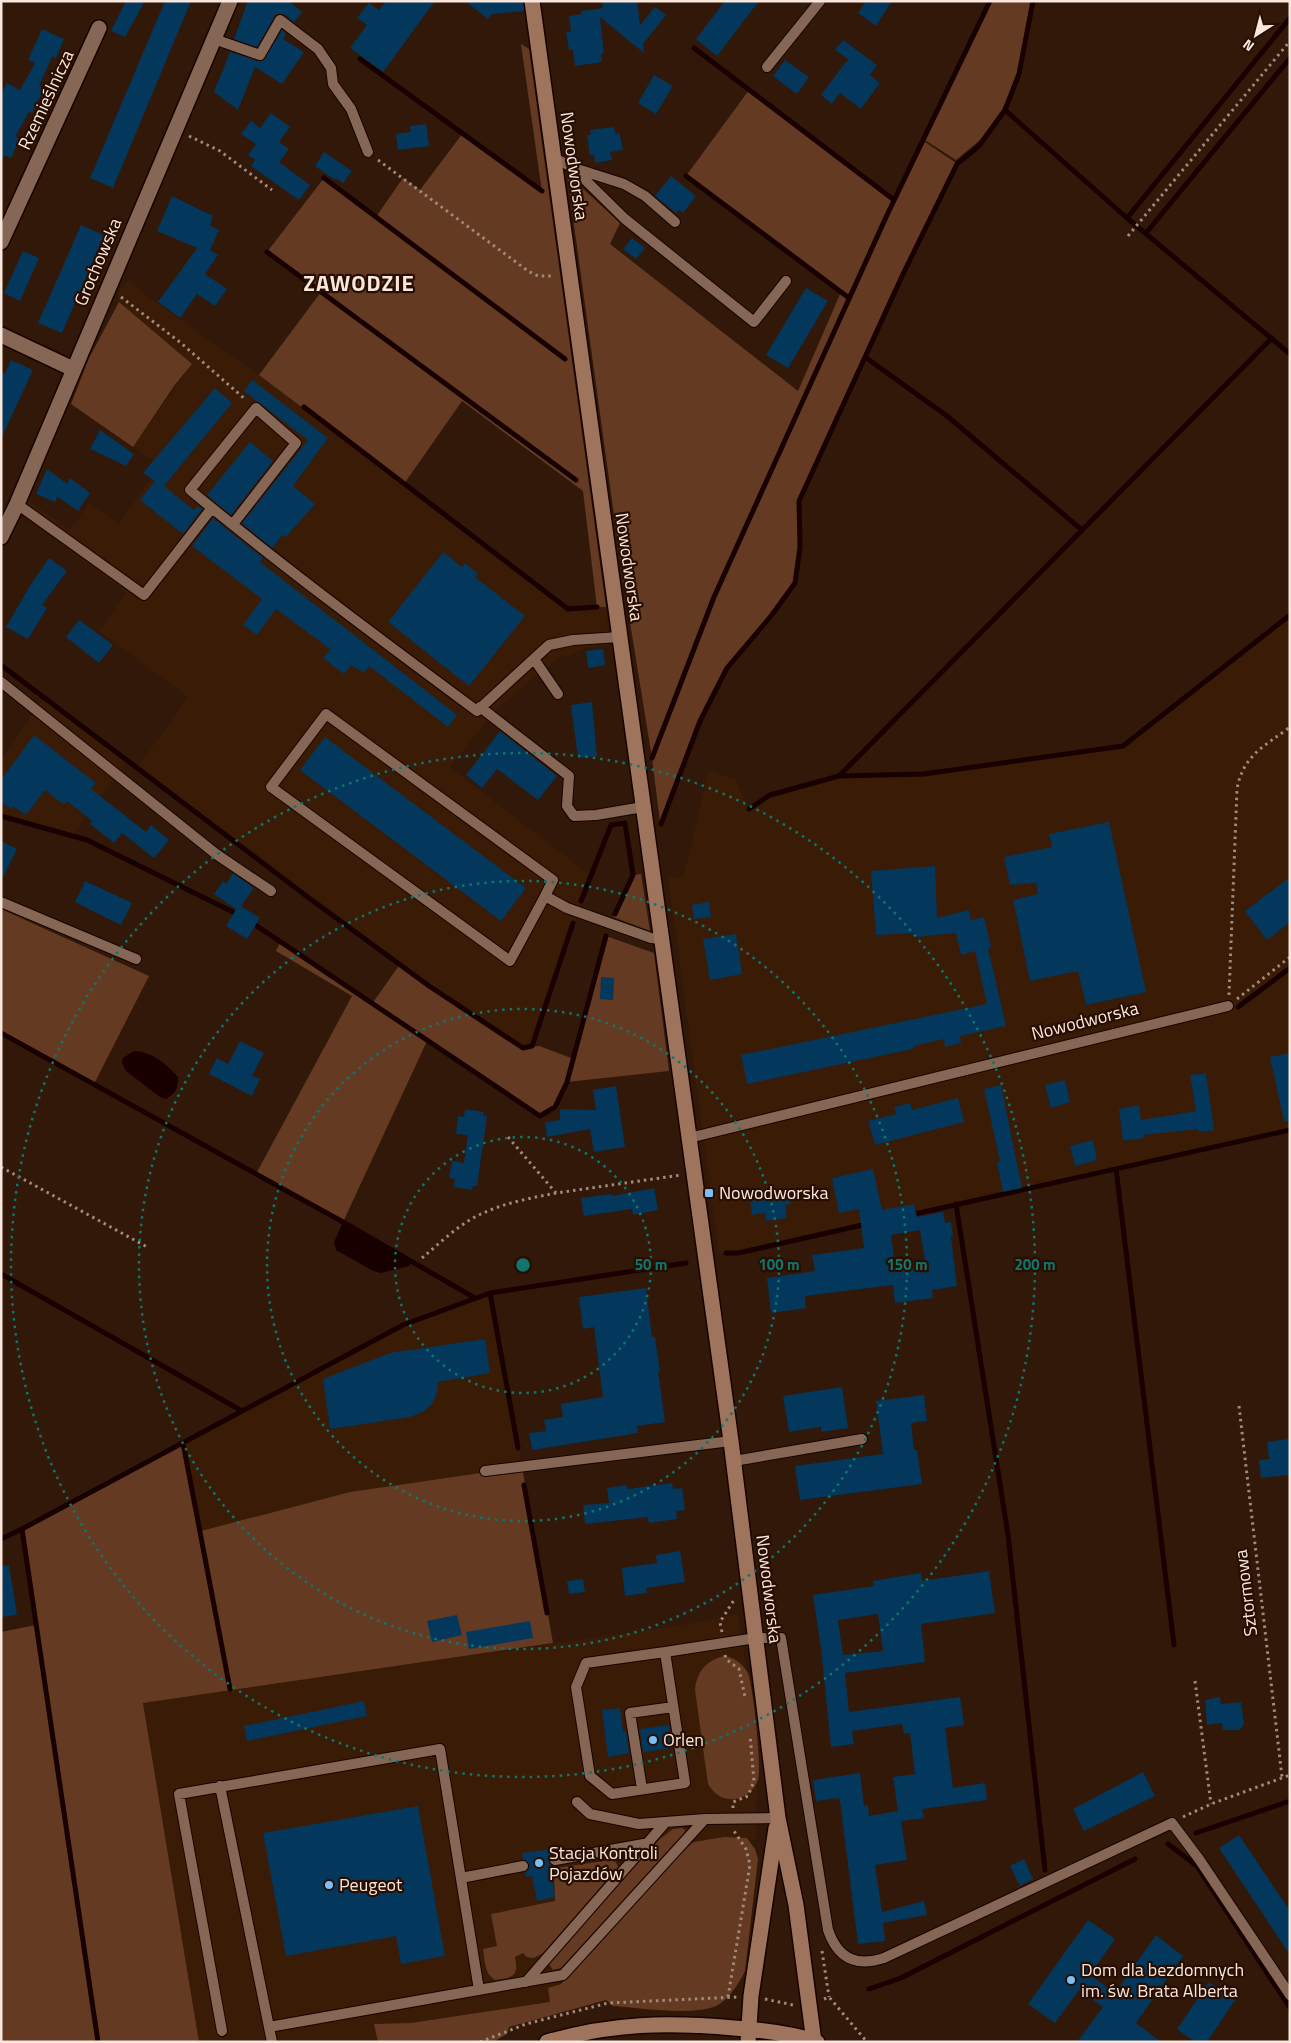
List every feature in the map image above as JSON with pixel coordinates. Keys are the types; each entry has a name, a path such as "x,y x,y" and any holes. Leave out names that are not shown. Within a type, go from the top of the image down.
{"street":[{"name":"Grochowska","path":"1,538 230,1"},
{"name":"Nowodworska","path":"532,1 734,1460 778,1818 796,1905 815,2041"},
{"name":"Rzemieślnicza","path":"1,242 99,28"},
{"path":"1,335 73,369"},
{"path":"749,2035 751,1996 778,1818"},
{"path":"548,2042 574,2034 638,2024 703,2025 749,2035 815,2041"}],"lane":[{"path":"767,67 820,1"},
{"path":"214,39 260,56 280,20 318,49 331,68 333,84 351,109 368,152"},
{"path":"554,158 572,167 624,184 645,196 675,222"},
{"path":"572,167 625,219 754,322 786,281"},
{"path":"233,524 296,443 256,408 190,490 212,508 477,711 549,645 573,640 620,636"},
{"path":"17,504 144,595 212,508"},
{"path":"534,659 558,694"},
{"path":"1,682 216,854 271,891"},
{"path":"480,707 570,776 567,806 574,816 596,815 643,807"},
{"path":"326,714 553,880 545,896 510,961 271,787 326,714"},
{"path":"545,896 567,908 651,938 661,939"},
{"path":"1,902 136,959"},
{"name":"Nowodworska","path":"689,1138 1228,1006"},
{"path":"734,1460 862,1440"},
{"path":"485,1471 731,1442"},
{"path":"665,1652 685,1783 612,1794 590,1776 576,1687 586,1663 756,1638 781,1638 828,1930 837,1949 847,1958 870,1962 884,1958 1172,1823 1199,1859 1290,1995"},
{"path":"642,1789 630,1713 673,1707"},
{"path":"222,2031 179,1794 440,1749 479,1990"},
{"path":"220,1786 272,2042"},
{"path":"576,1802 590,1814 639,1824 778,1818"},
{"path":"268,2026 563,1975 705,1820"},
{"path":"526,1982 665,1823"},
{"path":"555,1860 649,1843"},
{"path":"461,1878 523,1866"}],"path":[{"path":"1128,236 1290,41"},
{"path":"176,129 220,152 272,190"},
{"path":"368,152 528,271 538,276 570,274"},
{"path":"108,287 181,343 256,408"},
{"path":"1228,1006 1236,799 1240,774 1248,760 1290,727"},
{"path":"1228,1006 1290,957"},
{"path":"508,1137 556,1193"},
{"path":"1,1167 150,1248"},
{"path":"422,1258 449,1235 480,1214 520,1201 556,1193 694,1173"},
{"name":"Sztormowa","path":"1239,1406 1282,1777"},
{"path":"733,1595 734,1602 720,1622 726,1659 739,1669 746,1701"},
{"path":"1195,1681 1211,1804"},
{"path":"728,1997 750,1865 746,1850 735,1834 733,1802 748,1796 754,1780 750,1731"},
{"path":"1172,1823 1211,1804 1290,1775"},
{"path":"828,1930 820,1936 829,1997"}],"shaded area":[{"path":"992,1 1031,1 1018,74 1002,110 980,140 956,160 925,140"},
{"path":"521,44 529,49 606,607 597,607 583,491 462,401 404,484 259,375 321,292 267,252 324,178 376,217 403,178 420,190 463,133 542,192"},
{"path":"749,90 894,200 925,142 956,163 891,294 798,501 798,549 794,583 725,669 698,722 660,822 652,758 622,573 567,174 620,223 610,244 798,391 841,292 686,176"},
{"path":"128,279 146,295 304,407 568,609 606,607 610,645 585,648 565,658 562,655 498,708 450,767 591,876 532,1046 523,1048 429,986 137,768 188,697 99,631 126,592 24,517 29,501 70,530 89,503 119,523 160,466 133,447 192,364 119,302 117,294"},
{"path":"119,302 192,364 174,386 133,447 71,404 89,358"},
{"path":"1290,618 1290,1130 738,1253 719,1253 668,877 683,878 709,770 736,780 749,811 771,796 837,778 922,776 1123,748"},
{"path":"44,697 127,761 72,836 1,816 1,760"},
{"path":"641,874 650,931 613,917 633,875"},
{"path":"1,909 149,976 94,1084 1,1033"},
{"path":"606,936 654,953 669,1071 567,1082 555,1107 540,1116 427,1041 343,1222 256,1174 352,996 276,951 280,943 372,1004 400,964 523,1048 539,1046 574,1059"},
{"path":"134,1051 153,1056 164,1063 178,1077 176,1090 172,1095 166,1099 160,1097 126,1071 122,1063 123,1058"},
{"path":"343,1222 412,1262 409,1266 381,1273 373,1271 336,1250 334,1242"},
{"path":"490,1293 522,1467 350,1492 200,1532 183,1443 403,1325"},
{"path":"183,1443 201,1531 350,1492 522,1467 553,1643 143,1703 199,2042 1,2042 1,1632 36,1625 22,1529"},
{"path":"738,1614 758,1747 756,1839 724,1837 694,1842 561,1984 548,1988 550,2002 411,2023 375,2024 378,2042 199,2042 143,1703 682,1625"},
{"path":"724,1656 738,1662 748,1673 758,1744 758,1780 748,1794 734,1799 726,1799 719,1796 708,1784 695,1690 700,1672 707,1664"},
{"path":"682,1828 685,1830 684,1833 561,1968 553,1970 549,1964 550,1960 660,1839 673,1829"},
{"path":"724,1837 747,1838 755,1849 758,1859 745,1971 733,1991 720,2004 706,2009 680,2011 613,2006 606,2000 509,2027 507,2034 493,2042 378,2042 374,2024 411,2023 550,2002 548,1988 561,1984 683,1850 694,1842"},
{"path":"611,1860 616,1862 618,1867 543,1953 534,1958 527,1957 523,1953 515,1957 516,1969 513,1975 495,1980 491,1977 486,1966 483,1949 497,1946 491,1914 555,1901 554,1876 558,1875 556,1868"}],"building":[{"path":"126,1 145,1 125,37 111,31"},
{"path":"165,1 191,1 113,188 90,178"},
{"path":"248,1 289,1 302,12 294,22 284,14 276,14 257,47 234,39"},
{"path":"386,1 435,1 383,72 350,48 367,25 357,18 369,3 379,10"},
{"path":"465,1 523,1 524,11 492,14 488,19"},
{"path":"602,1 637,1 640,25 655,7 666,15 643,44 644,53 600,17 604,53 601,54 602,62 575,66 573,50 569,50 566,32 571,32 569,16 582,14 581,11 603,8"},
{"path":"725,1 759,1 717,56 696,39"},
{"path":"866,1 892,1 876,26 858,13"},
{"path":"42,29 64,39 56,58 52,57 39,86 44,89 32,113 29,112 15,137 20,139 11,158 5,155 1,163 1,93 7,83 20,90 35,63 28,60"},
{"path":"282,30 286,34 283,39 304,52 282,84 255,67 238,110 214,92 230,52 263,61"},
{"path":"843,40 877,65 870,75 880,83 861,109 840,93 832,104 821,95 848,59 835,50"},
{"path":"785,60 809,77 797,94 773,76"},
{"path":"654,75 673,86 656,114 638,103"},
{"path":"271,113 290,127 279,142 289,149 279,162 310,185 299,200 251,166 255,160 248,155 256,144 241,134 251,121 260,128"},
{"path":"426,124 429,146 398,150 396,134 411,132 410,126"},
{"path":"614,127 615,134 619,133 620,135 623,150 610,152 612,160 595,163 594,155 590,155 587,135 591,135 590,130"},
{"path":"324,152 352,171 343,183 336,178 335,180 315,166"},
{"path":"671,176 696,196 683,213 679,210 676,213 655,196"},
{"path":"172,196 213,216 210,225 219,230 210,250 218,255 205,274 227,289 215,306 197,294 180,318 158,302 197,248 157,231"},
{"path":"81,225 104,235 62,333 38,323"},
{"path":"632,238 645,248 636,259 623,249"},
{"path":"23,251 39,258 20,301 4,293"},
{"path":"806,288 828,301 788,368 766,355"},
{"path":"11,360 33,370 1,439 1,372 5,373"},
{"path":"252,380 328,438 293,486 315,504 286,537 283,535 272,548 242,523 308,440 244,391"},
{"path":"215,388 232,403 164,486 194,510 198,506 202,509 183,534 140,500 155,481 143,473"},
{"path":"100,430 134,454 126,466 90,449"},
{"path":"250,442 273,461 231,515 207,495"},
{"path":"47,469 67,484 70,478 90,493 78,511 58,497 55,502 36,494"},
{"path":"213,518 263,558 260,562 457,715 448,727 369,666 364,673 351,665 344,674 323,658 330,649 276,609 257,635 243,625 262,599 192,546"},
{"path":"443,552 462,567 465,563 478,574 475,577 525,616 469,686 388,622"},
{"path":"49,558 67,571 42,605 47,608 28,639 6,627 31,584"},
{"path":"79,620 113,645 99,663 66,637"},
{"path":"603,649 605,665 588,668 586,651"},
{"path":"592,702 597,756 578,758 571,705"},
{"path":"500,731 557,776 538,800 497,769 482,788 466,775"},
{"path":"34,735 96,783 91,789 146,832 151,825 169,840 154,858 122,833 114,843 90,824 92,821 67,801 64,805 45,790 26,815 13,806 11,809 1,802 1,780"},
{"path":"325,737 526,888 501,921 300,770"},
{"path":"1109,822 1146,992 1086,1005 1078,971 1030,981 1013,900 1038,894 1036,883 1010,885 1004,857 1052,847 1049,834"},
{"path":"1,841 17,849 1,881"},
{"path":"935,866 937,918 969,910 971,920 984,917 991,947 988,948 1006,1026 960,1036 961,1043 945,1047 944,1039 913,1046 913,1049 747,1084 741,1055 987,1004 975,951 961,955 956,933 916,937 916,933 876,935 871,871"},
{"path":"233,873 254,888 241,906 260,918 247,939 226,926 236,909 214,894 223,881 226,884"},
{"path":"1290,877 1290,922 1267,940 1245,911"},
{"path":"85,881 132,903 121,925 75,902"},
{"path":"709,902 711,917 694,919 692,905"},
{"path":"736,934 742,974 710,980 703,939"},
{"path":"601,977 614,978 613,1000 600,999"},
{"path":"240,1041 264,1053 252,1076 260,1079 252,1096 209,1074 217,1058 228,1064"},
{"path":"1290,1053 1290,1121 1284,1121 1270,1057"},
{"path":"1206,1073 1214,1130 1199,1132 1198,1129 1143,1135 1144,1138 1123,1141 1119,1109 1139,1105 1141,1120 1196,1111 1190,1075"},
{"path":"1065,1080 1070,1102 1051,1108 1045,1085"},
{"path":"1001,1085 1022,1188 1003,1192 997,1162 1000,1161 984,1089"},
{"path":"616,1086 625,1147 594,1152 590,1129 547,1137 545,1122 560,1120 560,1109 596,1110 593,1090"},
{"path":"958,1098 964,1122 875,1145 868,1121 896,1114 894,1107 910,1103 912,1110"},
{"path":"465,1109 484,1112 483,1116 487,1116 477,1186 473,1186 472,1190 454,1187 455,1179 449,1178 452,1161 464,1163 468,1135 456,1134 458,1116 464,1117"},
{"path":"1093,1140 1097,1160 1075,1166 1070,1146"},
{"path":"873,1169 882,1210 914,1204 917,1217 943,1212 945,1223 951,1222 957,1286 932,1290 933,1298 895,1303 893,1285 805,1296 806,1308 771,1313 767,1278 815,1271 812,1255 864,1248 859,1209 839,1213 832,1178","holes":["920,1230 925,1260 895,1264 891,1235"]},
{"path":"654,1188 658,1210 633,1215 632,1209 584,1216 581,1198 612,1194 612,1196"},
{"path":"763,1188 764,1193 789,1190 791,1204 785,1205 787,1218 766,1221 765,1213 752,1215 749,1190"},
{"path":"646,1288 652,1337 655,1337 660,1371 658,1371 665,1422 637,1426 638,1433 532,1450 529,1433 546,1431 544,1420 563,1417 561,1404 603,1397 594,1327 583,1329 579,1297"},
{"path":"485,1339 490,1373 438,1382 437,1393 432,1404 423,1412 410,1417 330,1429 323,1379 390,1353"},
{"path":"842,1387 848,1428 821,1432 821,1427 789,1432 783,1396"},
{"path":"924,1395 927,1421 911,1423 914,1450 917,1450 922,1484 800,1500 795,1466 883,1454 876,1401"},
{"path":"1289,1439 1290,1475 1261,1478 1259,1460 1269,1459 1267,1442"},
{"path":"672,1483 673,1489 682,1488 685,1510 676,1511 677,1519 649,1523 648,1517 585,1524 583,1505 609,1503 607,1488 627,1485 627,1489"},
{"path":"680,1551 685,1582 646,1588 647,1593 625,1596 622,1568 657,1563 656,1555"},
{"path":"9,1565 17,1615 1,1617 1,1566"},
{"path":"989,1571 995,1613 921,1624 925,1662 845,1673 849,1712 960,1697 964,1725 945,1728 953,1788 985,1783 987,1800 922,1809 924,1818 901,1821 907,1860 875,1865 882,1912 924,1901 927,1915 883,1923 885,1941 858,1944 840,1801 839,1798 816,1801 813,1780 860,1773 864,1806 868,1805 869,1816 898,1811 893,1777 915,1774 910,1733 904,1734 902,1724 852,1731 854,1744 831,1747 821,1648 813,1595 874,1586 873,1581 921,1573 922,1581","holes":["878,1614 883,1651 843,1655 838,1620"]},
{"path":"583,1579 585,1592 569,1594 567,1581"},
{"path":"457,1615 462,1635 432,1642 427,1621"},
{"path":"530,1621 533,1638 469,1649 466,1632"},
{"path":"1220,1697 1221,1704 1241,1702 1244,1724 1240,1730 1223,1730 1222,1723 1207,1725 1205,1700"},
{"path":"364,1701 367,1716 247,1741 244,1726"},
{"path":"620,1708 623,1732 626,1731 629,1753 608,1757 602,1710"},
{"path":"669,1725 673,1748 643,1752 640,1729"},
{"path":"1143,1772 1155,1796 1084,1831 1073,1809"},
{"name":"Peugeot","path":"418,1806 445,1956 401,1964 396,1936 286,1956 263,1833"},
{"path":"1239,1835 1290,1911 1290,1955 1219,1848"},
{"path":"552,1849 553,1853 548,1861 550,1865 555,1867 556,1872 551,1873 555,1897 537,1901 532,1876 526,1877 525,1873 529,1869 530,1864 523,1859 522,1853"},
{"path":"1024,1859 1033,1879 1020,1886 1010,1866"},
{"name":"Dom dla bezdomnych im. św. Brata Alberta","path":"1088,1920 1115,1939 1090,1975 1115,1993 1156,1935 1183,1956 1136,2023 1161,2042 1077,2042 1103,2007 1079,1990 1055,2023 1028,2004"},
{"path":"1209,1982 1235,2000 1207,2042 1195,2042 1177,2029"}],"waterway":[{"path":"652,758 714,597 887,215 990,1"},
{"path":"1033,1 1019,74 1005,110 1127,218 1290,354"},
{"path":"1127,218 1290,18"},
{"path":"694,48 894,200"},
{"path":"1146,233 1290,58"},
{"path":"360,59 542,191"},
{"path":"661,824 700,721 727,668 771,616 795,583 800,547 799,501 904,272 957,164 979,146 1005,110"},
{"path":"686,176 849,298"},
{"path":"324,178 565,359"},
{"path":"267,252 576,480"},
{"path":"839,776 1272,338"},
{"path":"865,357 947,416 1082,530"},
{"path":"304,407 568,609 597,607"},
{"path":"749,809 770,795 839,776 924,774 1123,746 1290,615"},
{"path":"1,665 309,898 429,986 523,1048 532,1046 573,923"},
{"path":"1,816 87,840 239,915"},
{"path":"581,901 611,825 625,823 633,875 615,914"},
{"path":"251,922 540,1116 555,1107 567,1082 606,936"},
{"path":"1238,1007 1290,968"},
{"path":"1,1033 343,1222 475,1298"},
{"path":"910,1215 1290,1130"},
{"path":"1116,1169 1174,1645"},
{"path":"956,1204 1008,1535 1045,1870"},
{"path":"726,1253 738,1253 867,1224"},
{"path":"22,1529 403,1325 490,1293 686,1263"},
{"path":"1,1274 242,1411"},
{"path":"490,1293 518,1448"},
{"path":"183,1443 230,1689"},
{"path":"524,1485 547,1613"},
{"path":"1,1539 22,1529 98,2042"},
{"path":"1196,1833 1290,1801"},
{"path":"1168,1844 1197,1866 1290,2008"},
{"path":"869,1989 901,1978 1135,1859"}],"place":[{"name":"Nowodworska","path":"709,1193"},
{"name":"Orlen","path":"653,1740"},
{"name":"Stacja Kontroli Pojazdów","path":"539,1863"},
{"name":"Peugeot","path":"329,1885"},
{"name":"Dom dla bezdomnych im. św. Brata Alberta","path":"1071,1980"}],"district":[{"name":"ZAWODZIE","path":"359,283"}]}
